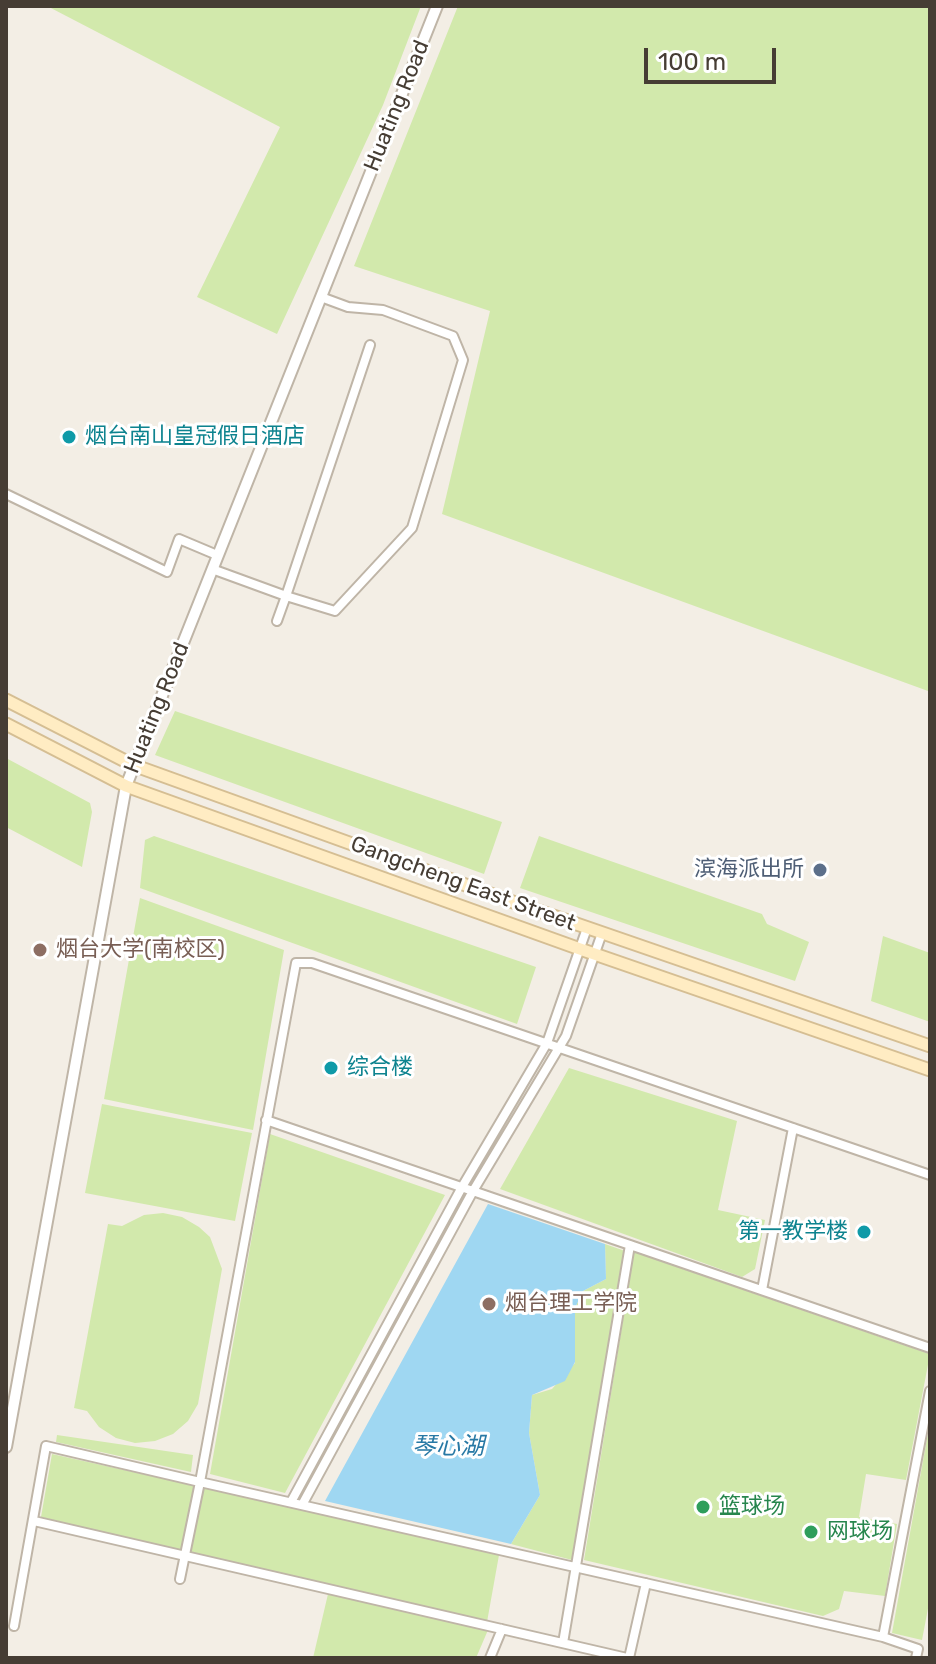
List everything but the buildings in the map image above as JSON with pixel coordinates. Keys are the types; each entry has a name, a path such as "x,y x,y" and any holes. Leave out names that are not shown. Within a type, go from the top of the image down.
{"main road":[{"name":"Gangcheng East Street","path":"6,700 133,765 587,928 930,1046"},
{"name":"Gangcheng East Street","path":"6,724 126,786 594,954 930,1070"}],"street":[{"name":"Huating Road","path":"6,1447 126,786 437,6"},
{"path":"212,569 335,611 412,528 463,360 453,336 383,310 348,307 321,297"},
{"path":"277,621 370,345"},
{"path":"6,494 167,572 179,539 217,555"},
{"path":"291,1502 462,1187 547,1043 587,928"},
{"path":"302,1505 473,1191 566,1036 602,933"},
{"path":"180,1579 296,963 312,963 930,1175"},
{"path":"266,1120 930,1348"},
{"path":"762,1290 793,1128"},
{"path":"563,1643 630,1245"},
{"path":"883,1637 930,1391"},
{"path":"14,1626 46,1446 883,1637 918,1649 916,1658"},
{"path":"34,1521 628,1658 646,1583"},
{"path":"490,1658 502,1629"}],"green space":[{"path":"47,6 421,6 383,105 277,334 197,297 280,127"},
{"path":"458,6 930,6 928,691 442,514 490,311 354,266"},
{"path":"175,711 502,822 484,874 155,755"},
{"path":"6,758 90,803 92,812 82,867 6,827"},
{"path":"154,836 536,967 517,1024 140,888 145,840"},
{"path":"539,836 762,914 767,924 809,942 795,981 520,888"},
{"path":"140,898 284,950 253,1130 104,1099"},
{"path":"883,936 930,953 930,1022 871,1001"},
{"path":"569,1068 737,1121 718,1210 765,1220 755,1269 742,1277 500,1189"},
{"path":"102,1104 252,1133 235,1221 85,1193"},
{"path":"270,1134 445,1195 285,1493 210,1474"},
{"path":"163,1213 182,1217 210,1237 222,1269 198,1404 188,1421 173,1434 155,1441 135,1443 116,1438 99,1427 87,1411 74,1408 108,1224 122,1226 144,1215"},
{"path":"605,1244 625,1251 572,1560 511,1544 540,1495 529,1433 532,1395 552,1389 575,1363 575,1308 583,1291 606,1279"},
{"path":"634,1252 930,1354 906,1480 866,1474 859,1517 897,1524 885,1596 844,1591 839,1609 823,1616 584,1560"},
{"path":"930,1422 930,1598 922,1640 892,1633"},
{"path":"57,1435 193,1455 191,1472 56,1442"},
{"path":"52,1454 196,1486 182,1552 41,1517"},
{"path":"204,1488 499,1555 487,1622 190,1553"},
{"path":"328,1594 488,1630 476,1658 313,1658"}],"water":[{"name":"琴心湖","path":"488,1204 605,1244 606,1279 583,1291 575,1308 575,1362 565,1381 532,1395 529,1433 540,1495 511,1544 325,1501"}],"place":[{"name":"烟台南山皇冠假日酒店","path":"69,437"},
{"name":"滨海派出所","path":"820,870"},
{"name":"烟台大学(南校区)","path":"40,950"},
{"name":"综合楼","path":"331,1068"},
{"name":"第一教学楼","path":"864,1232"},
{"name":"烟台理工学院","path":"489,1304"},
{"name":"篮球场","path":"703,1507"},
{"name":"网球场","path":"811,1532"}]}
